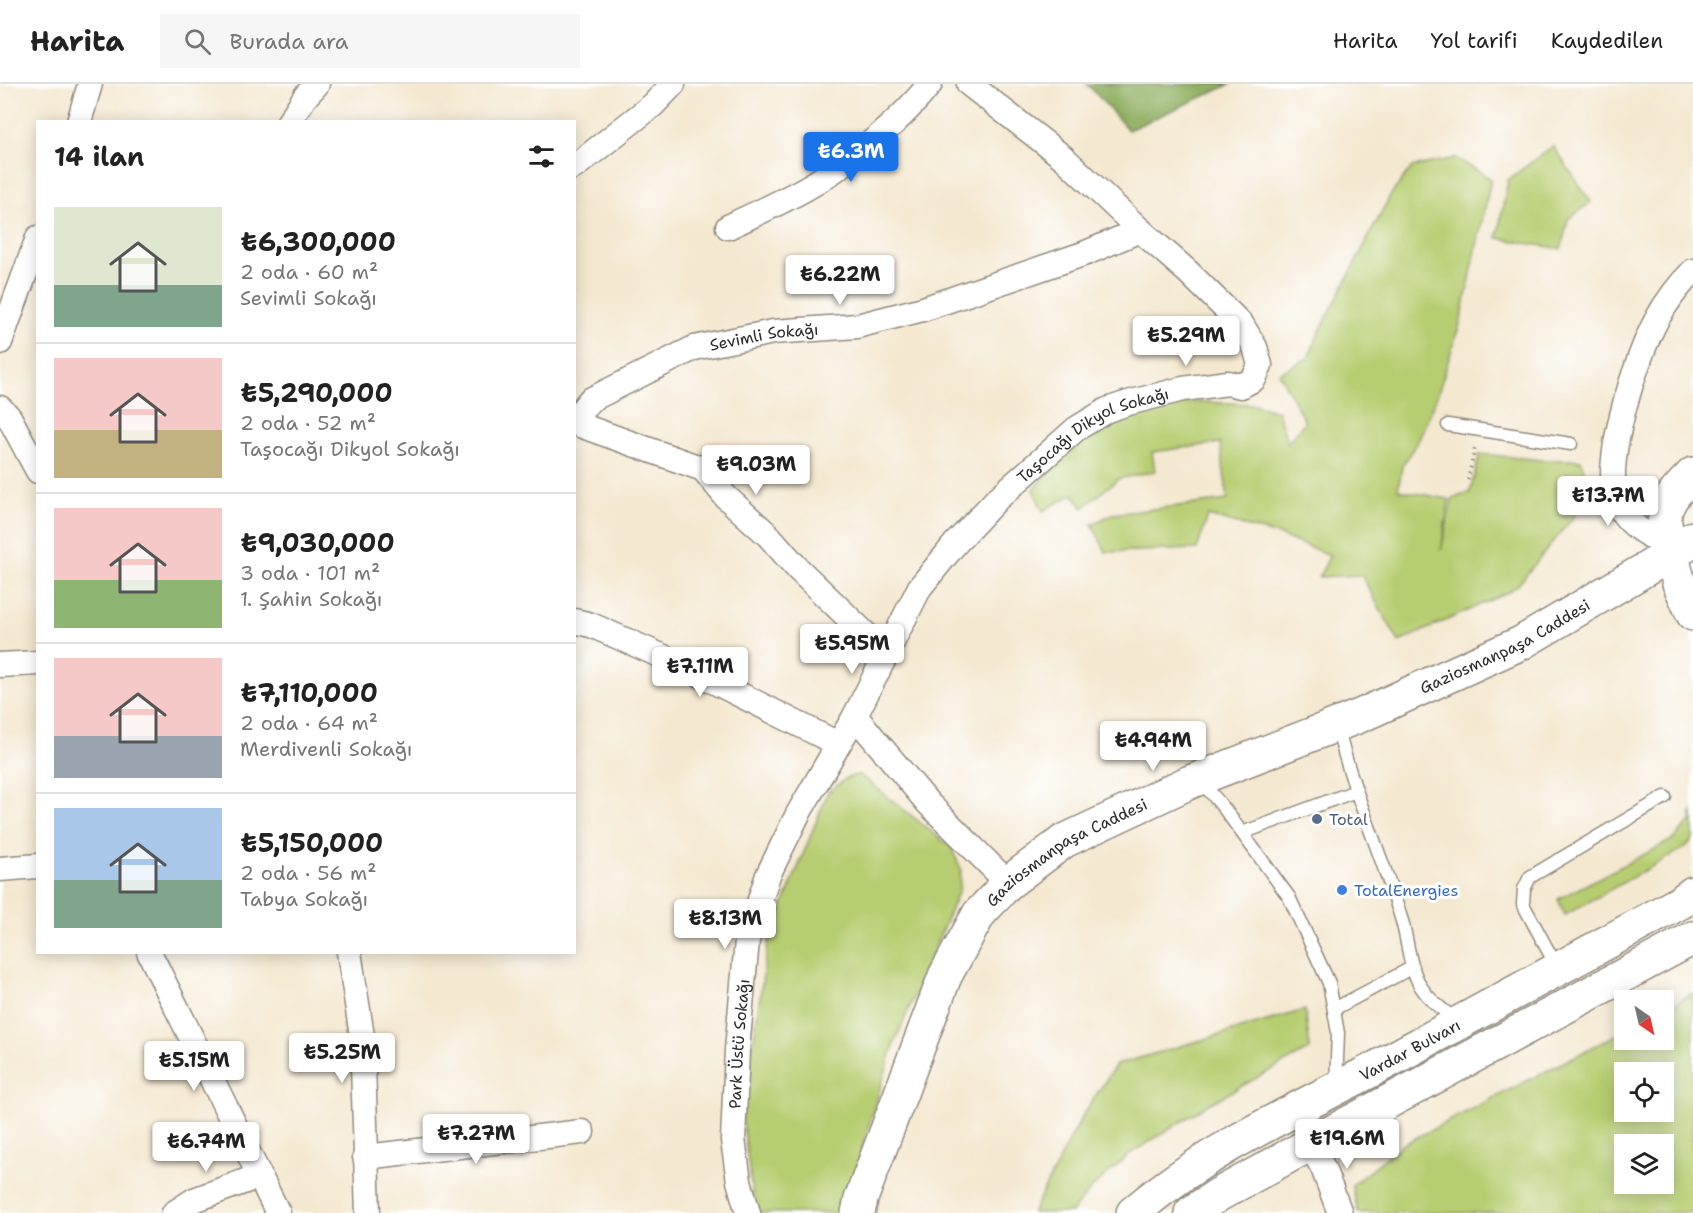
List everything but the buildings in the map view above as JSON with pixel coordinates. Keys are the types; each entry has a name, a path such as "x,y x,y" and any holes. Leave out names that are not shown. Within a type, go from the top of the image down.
{"main road":[{"path":"1693,474 1671,498 1665,516 1666,528 1688,547 1672,556 1674,567 1693,614"},
{"name":"Gaziosmanpaşa Caddesi","path":"858,1213 861,1198 945,976 979,914 1008,883 1064,841 1199,779 1337,725 1521,643 1688,547"},
{"name":"Vardar Bulvarı","path":"1133,1213 1160,1190 1214,1155 1558,970 1681,902 1693,893"},
{"path":"1191,1213 1218,1195 1310,1144 1693,938"}],"street":[{"path":"80,120 90,84"},
{"path":"290,120 305,97 317,84"},
{"path":"576,165 653,105 673,84"},
{"path":"728,227 814,183 870,143 930,84"},
{"name":"Taşocağı Dikyol Sokağı","path":"886,654 920,587 955,544 996,500 1076,429 1107,410 1184,389 1228,383 1241,386 1254,379 1260,365 1256,347 1242,325 1188,272 1064,158 969,84"},
{"name":"Sevimli Sokağı","path":"576,418 590,400 694,348 773,332 857,326 923,309 1075,256 1140,230"},
{"path":"0,342 36,243"},
{"path":"1688,547 1646,536 1625,515 1615,495 1613,456 1640,354 1657,318 1679,285 1693,271"},
{"path":"0,408 9,417 36,467"},
{"path":"576,422 704,469 726,497 768,535 798,569 886,654"},
{"path":"576,621 591,625 673,661 838,744"},
{"name":"Park Üstü Sokağı","path":"748,1213 739,1181 733,1140 737,1050 747,940 768,875 798,814 855,716 886,654"},
{"path":"0,665 36,663"},
{"path":"855,716 928,803 1008,883"},
{"path":"0,869 36,866"},
{"path":"150,954 278,1213"},
{"path":"349,954 362,1036 368,1213"},
{"path":"365,1156 582,1132"},
{"path":"1310,1144 1323,1168 1340,1213"},
{"path":"174,1213 194,1200 259,1176"}],"lane":[{"path":"1448,425 1571,444"},
{"path":"1337,725 1347,765 1402,921 1413,967 1421,986 1439,1009 1461,1023"},
{"path":"1199,779 1289,897 1329,983 1338,1033 1336,1089"},
{"path":"1242,833 1356,790"},
{"path":"1558,970 1523,904 1524,889 1530,877 1665,797"},
{"path":"1334,1009 1413,967"}],"path":[{"path":"1468,480 1479,430"}],"green space":[{"path":"1086,84 1231,84 1128,130"},
{"path":"1553,146 1591,202 1568,219 1561,249 1497,238 1508,180"},
{"path":"1456,158 1491,179 1461,320 1438,393 1419,439 1402,466 1398,490 1449,499 1441,550 1452,499 1470,492 1480,454 1542,460 1581,460 1588,484 1584,504 1518,585 1508,592 1399,642 1361,575 1319,577 1330,555 1278,535 1208,516 1197,549 1106,552 1092,524 1113,514 1228,500 1220,443 1152,452 1155,471 1118,479 1083,508 1073,494 1043,511 1033,490 1062,459 1108,421 1155,404 1202,402 1254,404 1278,411 1287,443 1305,422 1279,373 1308,358 1390,196 1412,167"},
{"path":"859,774 951,847 961,869 959,890 894,1044 842,1213 755,1213 742,1116 768,943 828,792 847,778"},
{"path":"1693,809 1693,839 1685,848 1565,915 1558,899 1674,839 1691,821"},
{"path":"1693,993 1693,1213 1358,1213 1352,1185 1402,1145 1614,1036 1614,1050 1674,1050 1674,1005"},
{"path":"1305,1010 1310,1049 1207,1105 1130,1154 1093,1187 1071,1213 1032,1213 1084,1113 1116,1065"}],"place":[{"name":"Total","path":"1317,819"},
{"name":"TotalEnergies","path":"1342,890"}]}
